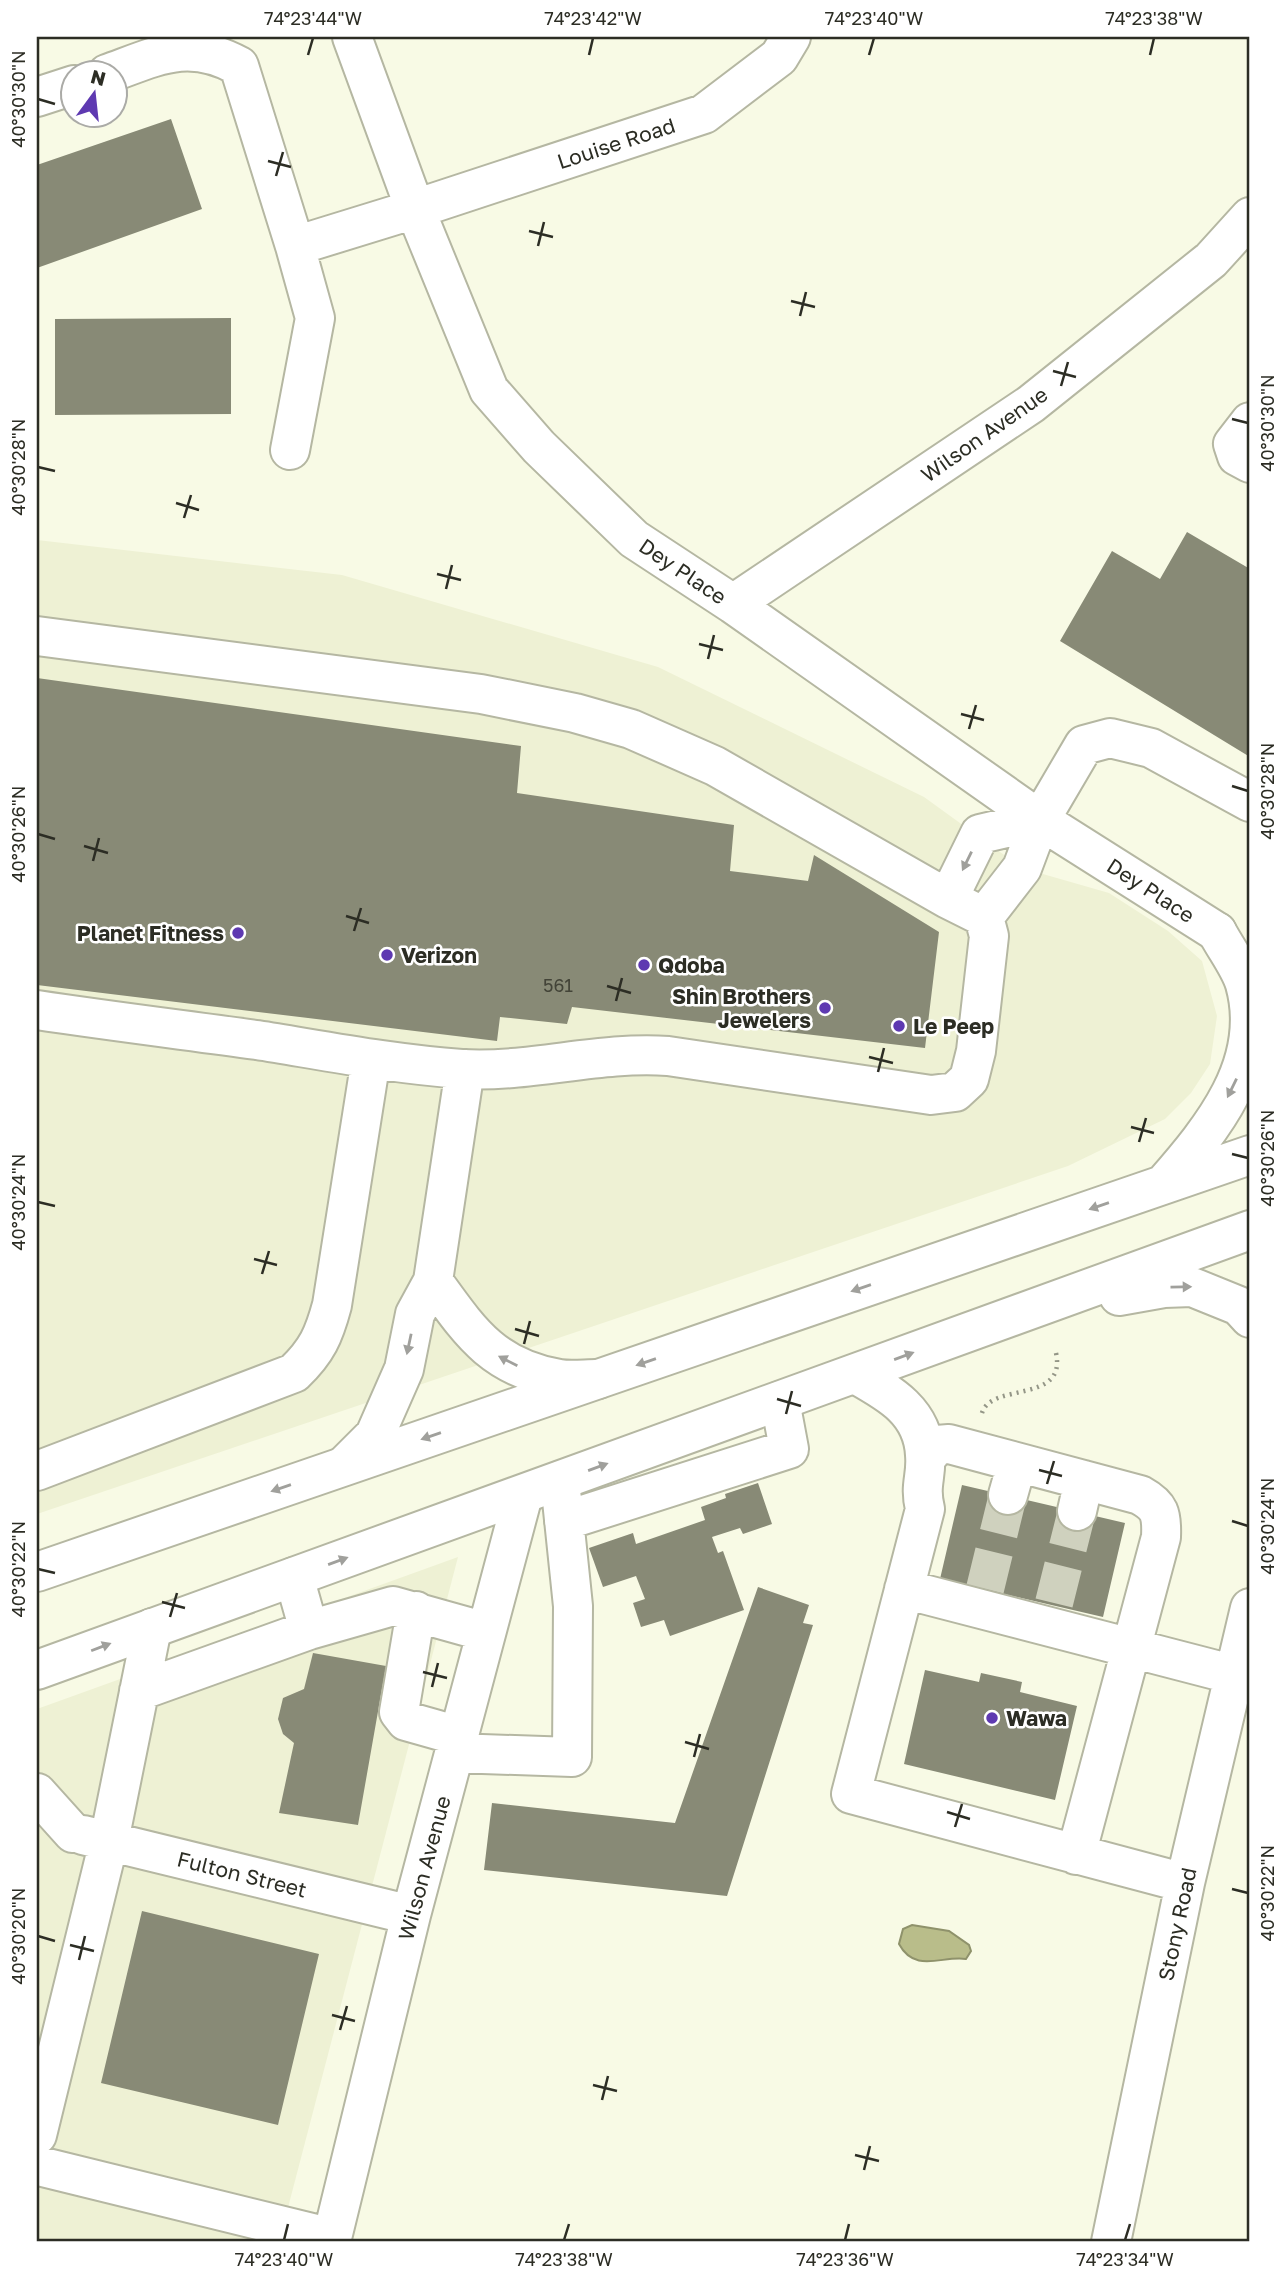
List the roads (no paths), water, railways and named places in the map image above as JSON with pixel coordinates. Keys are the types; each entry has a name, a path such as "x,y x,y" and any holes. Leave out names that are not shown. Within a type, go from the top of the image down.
{"main road":[{"name":"Dey Place","path":"352,37 415,209 489,390 539,447 634,539 733,604 1040,820 1250,951"},
{"name":"Louise Road","path":"295,246 704,114 779,57 792,37"},
{"path":"130,66 170,52 190,50 222,57 239,66 295,246 314,318 290,450"},
{"name":"Wilson Avenue","path":"733,604 1031,404 1212,260 1250,217"},
{"path":"1250,422 1233,444 1237,456 1250,463"},
{"path":"37,636 481,694 631,729 715,765 948,899 985,917"},
{"path":"37,1010 371,1059 465,1069 517,1067 639,1054 931,1094 955,1092 969,1079 976,1051 989,936 985,917 1023,868 1040,820 1084,745 1110,738 1151,748 1250,802"},
{"path":"948,899 981,834 1040,820"},
{"path":"1164,1184 1205,1138 1233,1089 1246,1057 1249,1021 1245,984 1217,932"},
{"path":"37,1471 294,1373 311,1357 325,1329 332,1305 371,1059"},
{"path":"345,1465 375,1435 404,1368 415,1314 433,1281 465,1069"},
{"path":"37,1572 1250,1155"},
{"path":"42,1678 152,1628 1250,1230"},
{"path":"433,1281 473,1335 489,1350 510,1363 561,1380 598,1379"},
{"path":"970,1331 1135,1292 1164,1288 1192,1287 1239,1306 1250,1318"},
{"path":"855,1374 884,1390 912,1413 926,1458 920,1491 925,1509 851,1794 1185,1883"},
{"path":"564,1521 789,1449 780,1401"},
{"path":"926,1458 937,1446 975,1433"},
{"path":"975,1433 1013,1479 1081,1496 1140,1495 1153,1503 1162,1518 1161,1537 1076,1855"},
{"path":"925,1509 940,1496 952,1468 975,1433"},
{"path":"416,1611 399,1712 406,1721 456,1744 572,1757 573,1606 560,1481"},
{"name":"Wilson Avenue","path":"331,2240 411,1915 523,1494"},
{"path":"294,1577 309,1630"},
{"path":"904,1589 982,1598 1051,1614 1132,1647 1235,1675"},
{"path":"139,1691 309,1630 393,1606 486,1632"},
{"name":"Stony Road","path":"1111,2242 1185,1883 1250,1608"},
{"path":"37,2135 91,1837 139,1691 152,1628"},
{"path":"37,1793 91,1837"},
{"name":"Fulton Street","path":"37,1823 411,1915"},
{"path":"37,2164 331,2240"}],"tunnel":[{"path":"985,1589 1008,1495"},
{"path":"1054,1603 1077,1511"}],"place":[{"name":"Planet Fitness","path":"238,933"},
{"name":"Verizon","path":"387,955"},
{"name":"Qdoba","path":"644,965"},
{"name":"Shin Brothers Jewelers","path":"825,1008"},
{"name":"Le Peep","path":"899,1026"},
{"name":"Wawa","path":"992,1718"}]}
